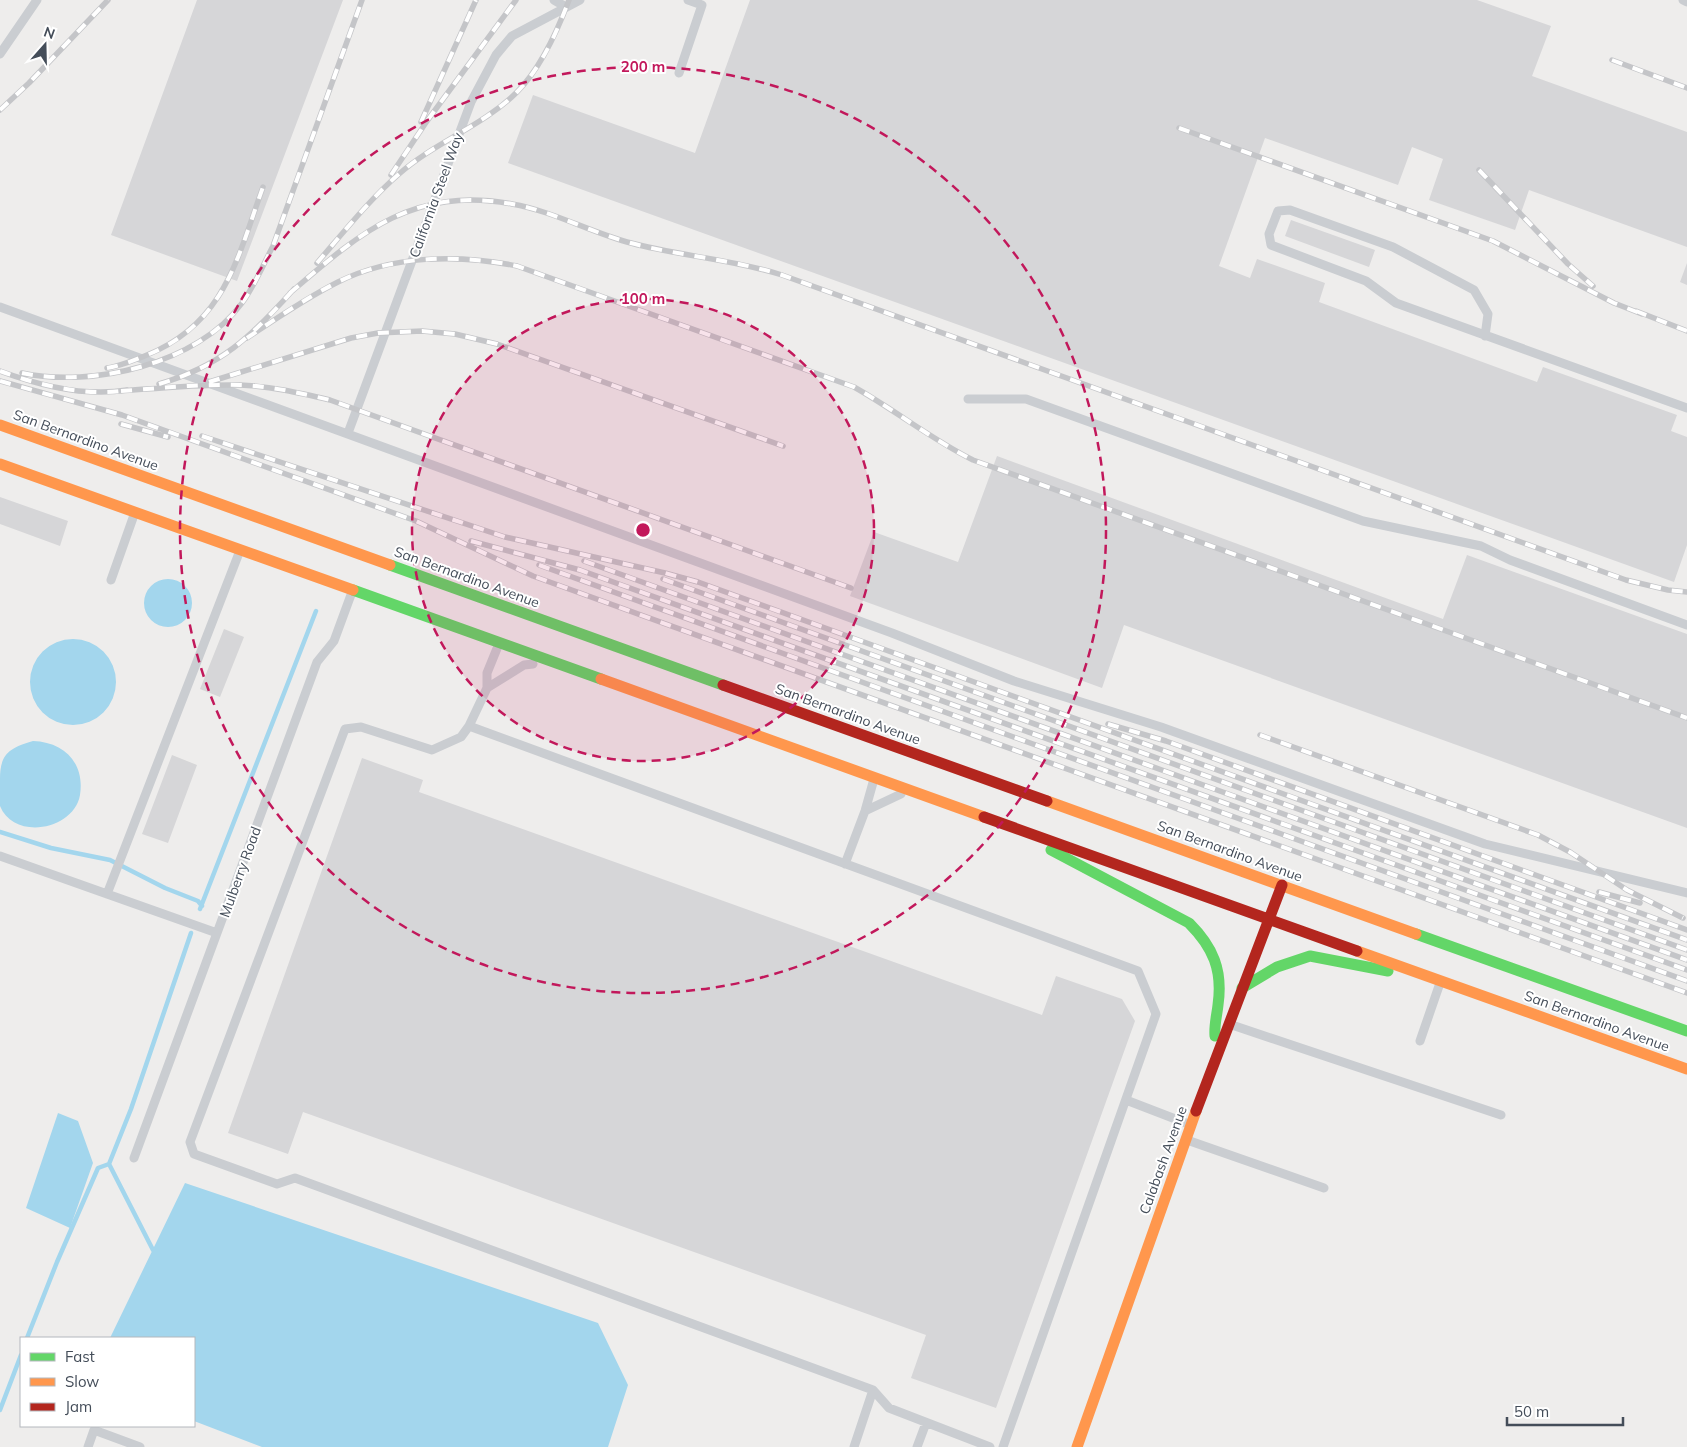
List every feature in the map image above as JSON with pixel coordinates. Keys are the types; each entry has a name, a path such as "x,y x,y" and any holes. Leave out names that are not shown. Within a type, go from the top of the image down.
{"main road":[{"name":"San Bernardino Avenue","path":"0,425 1687,1031"},
{"name":"San Bernardino Avenue","path":"0,464 1687,1069"},
{"path":"499,643 515,635"},
{"path":"676,681 739,691"},
{"path":"875,777 894,772"},
{"path":"1049,814 1122,829"},
{"path":"991,819 1189,923 1206,938 1216,959 1220,981 1214,1032 1216,1056"},
{"name":"Calabash Avenue","path":"1076,1447 1216,1056 1282,885"},
{"path":"1242,988 1277,967 1310,956 1440,980"}],"lane":[{"path":"0,54 37,0"},
{"path":"554,0 566,7"},
{"name":"California Steel Way","path":"348,433 470,102 496,54 512,36 580,0"},
{"path":"679,73 702,5 688,0"},
{"path":"1683,0 1687,2"},
{"path":"1485,336 1488,314 1474,290 1393,247 1290,210 1278,211 1269,234 1271,245 1366,281 1396,303 1485,336 1687,408"},
{"path":"0,307 892,632 1014,681 1160,727 1485,844 1687,893"},
{"path":"968,399 1026,399 1363,521 1481,546 1510,560 1687,625"},
{"path":"111,580 135,513"},
{"path":"107,894 240,550"},
{"name":"Mulberry Road","path":"134,1158 317,662 334,641 353,591"},
{"path":"499,643 487,674 487,688 461,736 432,750 361,727 346,729 190,1142 194,1154 277,1184 295,1178 873,1390 889,1408 990,1447"},
{"path":"487,688 524,665 550,662"},
{"path":"468,726 1138,971 1156,1014 1003,1447"},
{"path":"845,864 866,811 875,777"},
{"path":"866,811 909,790"},
{"path":"0,856 217,933"},
{"path":"1420,1041 1440,980"},
{"path":"1228,1024 1501,1115"},
{"path":"1126,1100 1192,1125"},
{"path":"1187,1139 1324,1188"},
{"path":"854,1447 873,1390"},
{"path":"917,1447 926,1423"},
{"path":"88,1447 94,1430 140,1447"}],"water":[{"path":"163,579 173,579 185,586 192,598 192,608 185,620 173,627 163,627 155,623 148,616 144,608 144,598 148,590 155,583"},
{"path":"73,639 89,643 103,652 112,666 116,682 112,698 103,712 89,721 73,725 57,721 43,712 34,698 30,682 34,666 43,652 57,643"},
{"path":"33,741 54,745 70,756 76,764 81,784 80,795 75,807 67,816 56,823 43,827 30,827 18,824 7,817 0,806 0,770 4,758 18,746"},
{"path":"58,1113 78,1121 93,1163 70,1228 26,1208"},
{"path":"185,1183 598,1323 628,1385 608,1447 262,1447 195,1421 195,1337 110,1337"}],"building":[{"path":"197,0 343,0 237,281 111,235"},
{"path":"750,0 1477,0 1551,26 1532,76 1687,132 1687,247 1529,190 1515,230 1429,200 1443,159 1412,147 1398,185 1265,138 1219,266 1250,278 1257,259 1325,283 1319,302 1537,382 1543,367 1677,415 1671,431 1687,437 1687,545 1674,582 508,163 533,95 695,153"},
{"path":"1291,220 1375,250 1369,267 1285,236"},
{"path":"1687,263 1687,285 1680,282"},
{"path":"997,456 1443,619 1467,555 1687,634 1687,828 1124,625 1102,688 850,596 874,532 958,562"},
{"path":"0,497 68,521 60,546 0,524"},
{"path":"224,629 244,637 220,697 200,689"},
{"path":"172,755 197,765 168,843 142,834"},
{"path":"362,758 423,780 419,792 1042,1015 1056,976 1122,999 1135,1021 996,1408 911,1378 926,1335 303,1112 288,1154 228,1133"}],"waterway":[{"path":"200,909 316,611"},
{"path":"0,832 51,848 110,860 165,888 198,901 202,906"},
{"path":"153,1250 109,1164 131,1109 191,933"},
{"path":"27,1337 57,1262 98,1168 109,1164"},
{"path":"0,1410 20,1358"}],"railway":[{"path":"0,110 29,83 108,0"},
{"path":"22,373 50,377 111,374 172,356 199,342 223,324 247,296 273,246 362,0"},
{"path":"421,122 476,0"},
{"path":"391,175 427,121 516,0"},
{"path":"317,263 367,206 399,174 428,152 489,115 517,92 534,72 548,49 569,0"},
{"path":"1612,60 1687,88"},
{"path":"1179,128 1493,241 1614,303 1642,314"},
{"path":"1479,170 1568,264 1593,286"},
{"path":"107,368 138,359 173,342 194,325 211,307 225,286 235,263 263,187"},
{"path":"290,293 340,251 365,234 390,219 416,208 445,202 477,200 527,207 627,242 744,265 782,275 1626,580 1668,590 1687,592"},
{"path":"247,338 326,288 359,273 381,266 426,259 472,260 517,266 854,387 942,443 973,460 1687,718"},
{"path":"159,384 200,368 234,348 263,322 294,289"},
{"path":"1636,311 1687,331"},
{"path":"209,382 351,338 378,333 422,331 455,334 497,344 783,446"},
{"path":"0,371 30,381 79,391 111,392 127,390"},
{"path":"0,381 122,415 416,521 533,576 1687,993"},
{"path":"121,391 240,385 274,388 330,400 851,588"},
{"path":"121,424 168,437"},
{"path":"202,436 505,537 698,582 1687,940"},
{"path":"471,541 580,570 1687,970"},
{"path":"584,561 1687,960"},
{"path":"539,565 1687,981"},
{"path":"663,579 1687,950"},
{"path":"1108,724 1166,741 1687,930"},
{"path":"1260,735 1538,835 1570,852 1627,890 1683,918"},
{"path":"1599,892 1640,903"}],"traffic: fast":[{"path":"390,565 723,685"},
{"path":"353,590 601,679"},
{"path":"1051,850 1189,923 1197,932 1210,950 1219,981 1215,1036"},
{"path":"1416,934 1687,1031"},
{"path":"1242,988 1277,967 1310,956 1388,971"}],"traffic: slow":[{"path":"0,425 390,565"},
{"path":"0,464 353,590"},
{"path":"601,679 984,817"},
{"path":"1047,801 1416,934"},
{"path":"1357,951 1687,1069"},
{"path":"1077,1447 1196,1111"}],"traffic: jam":[{"path":"723,685 1047,801"},
{"path":"984,817 1357,951"},
{"path":"1196,1111 1282,885"}]}
